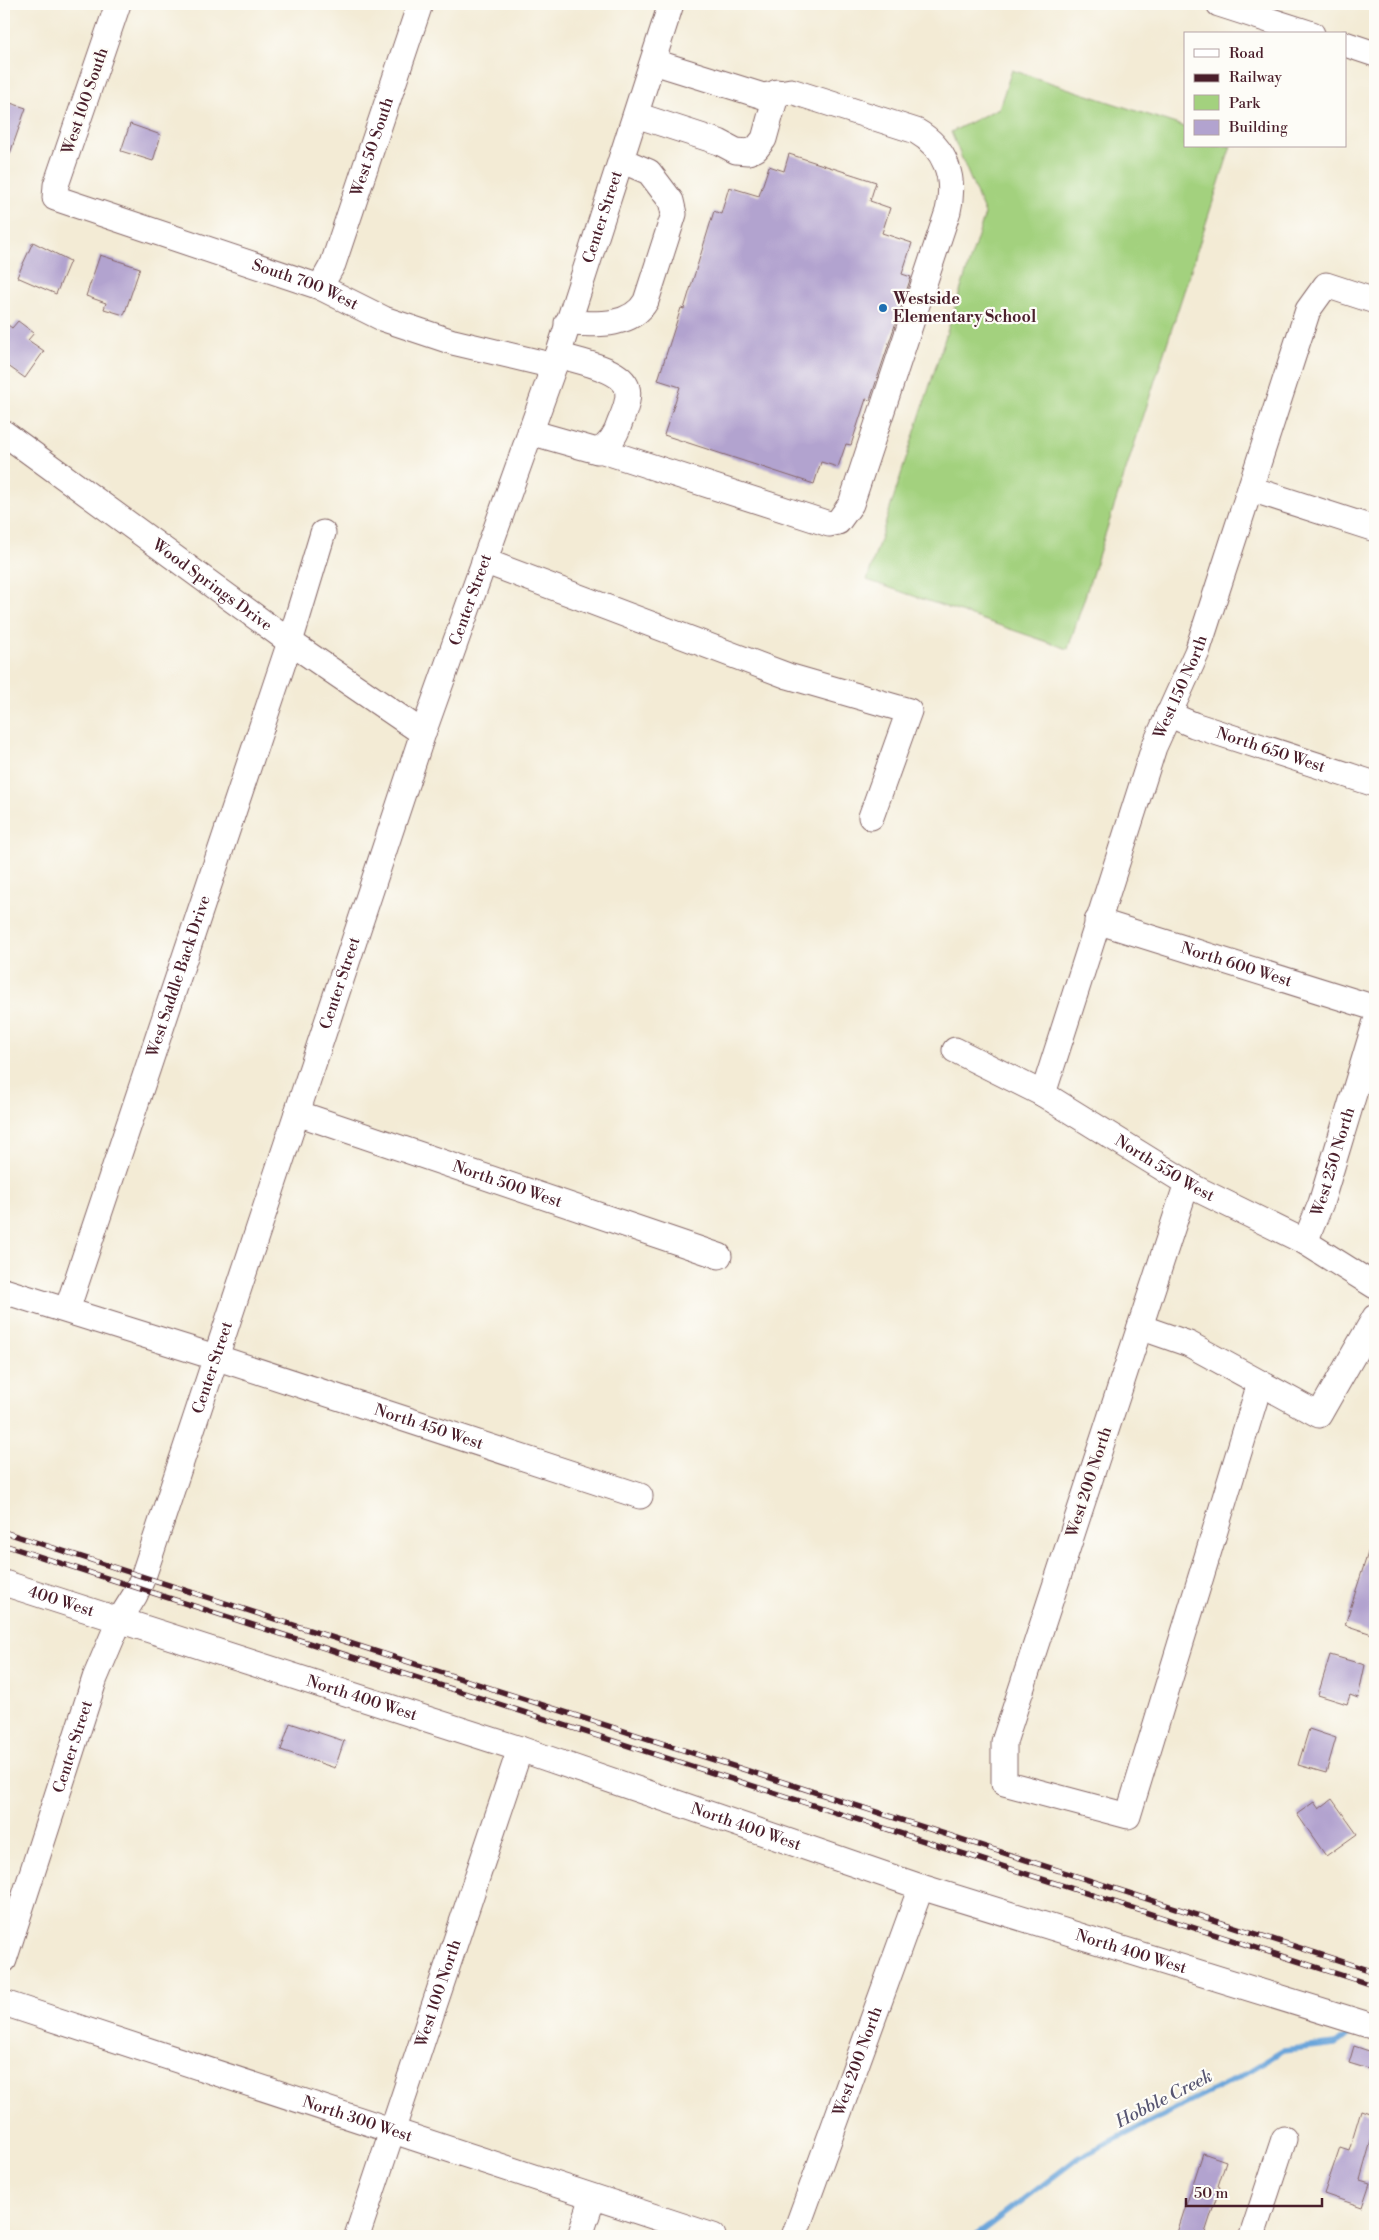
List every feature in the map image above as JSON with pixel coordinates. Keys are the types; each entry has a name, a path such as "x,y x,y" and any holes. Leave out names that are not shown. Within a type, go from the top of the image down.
{"street":[{"name":"West 100 South","path":"55,198 56,185 118,4"},
{"name":"West 50 South","path":"320,288 333,264 420,4"},
{"name":"Center Street","path":"4,1960 95,1678 120,1619 135,1595 143,1577 218,1358 423,733 556,361 654,62 671,4"},
{"path":"1219,4 1281,13 1309,32"},
{"path":"1346,44 1375,54"},
{"path":"530,432 597,451 600,450 828,524 838,522 851,504 948,210 952,189 951,176 936,148 928,138 916,131 791,91 763,96 654,62"},
{"path":"636,115 719,142 736,150 748,152 756,150 764,139 777,92"},
{"path":"568,323 596,324 631,318 642,308 646,301 674,214 671,201 649,172 621,160"},
{"name":"South 700 West","path":"55,198 320,288 384,319 453,342 613,373 626,386 627,400 617,432 611,442 600,450"},
{"name":"West 150 North","path":"1042,1094 1154,747 1197,652 1308,310 1326,285 1375,300"},
{"name":"Wood Springs Drive","path":"4,433 290,642 423,733"},
{"path":"1251,489 1375,529"},
{"name":"West Saddle Back Drive","path":"67,1310 290,642 322,532"},
{"path":"484,561 788,676 909,711 871,817"},
{"name":"North 650 West","path":"1168,714 1194,725 1375,784"},
{"name":"North 600 West","path":"1097,921 1375,1008"},
{"name":"West 250 North","path":"1305,1242 1321,1202 1375,1024"},
{"name":"North 550 West","path":"955,1050 1042,1094 1187,1183 1305,1242 1375,1286"},
{"name":"North 500 West","path":"297,1113 719,1256"},
{"name":"West 200 North","path":"1187,1183 1004,1742 1004,1783 1128,1816 1260,1383"},
{"name":"North 450 West","path":"4,1290 640,1496"},
{"path":"1140,1327 1189,1344 1319,1415 1375,1318"},
{"name":"400 West","path":"4,1583 120,1619"},
{"name":"North 400 West","path":"120,1619 520,1749 921,1887 1375,2027"},
{"name":"West 100 North","path":"357,2236 520,1749"},
{"name":"West 200 North","path":"794,2236 921,1887"},
{"name":"North 300 West","path":"4,2003 713,2236"},
{"path":"1252,2236 1284,2138"},
{"path":"580,2236 593,2197"}],"green space":[{"path":"1012,70 1184,127 1184,148 1230,148 1068,649 867,580 985,214 951,132 999,108"}],"building":[{"path":"4,101 26,108 7,162 4,161"},
{"path":"130,124 161,135 153,161 121,151"},
{"path":"789,154 876,182 870,201 890,208 882,233 912,243 902,274 911,277 870,400 866,399 851,445 846,444 838,467 821,462 814,484 664,435 680,387 658,380 681,308 684,309 714,211 721,214 729,187 759,196 769,166 784,171"},
{"path":"33,242 70,261 56,294 17,277"},
{"path":"100,255 140,268 124,315 104,309 106,303 86,296"},
{"path":"18,321 34,333 28,340 44,351 25,378 4,363 4,322 12,328"},
{"path":"1372,1540 1375,1540 1375,1635 1345,1625"},
{"path":"1330,1655 1365,1665 1358,1698 1350,1695 1347,1704 1318,1695"},
{"path":"290,1723 344,1741 335,1768 281,1750"},
{"path":"1309,1729 1336,1738 1326,1773 1298,1765"},
{"path":"1332,1799 1357,1834 1326,1856 1297,1814 1314,1802 1319,1809"},
{"path":"1354,2046 1375,2053 1375,2071 1349,2063"},
{"path":"1361,2110 1375,2115 1375,2127 1360,2180 1370,2183 1362,2207 1324,2194 1340,2147 1349,2150"},
{"path":"1203,2153 1226,2161 1218,2186 1220,2187 1204,2236 1176,2236"}],"waterway":[{"name":"Hobble Creek","path":"976,2236 1078,2158 1236,2079 1284,2050 1336,2044 1355,2029"}],"railway":[{"path":"4,1532 1375,1972"},
{"path":"4,1545 1375,1986"}],"place":[{"name":"Westside Elementary School","path":"883,308"}]}
